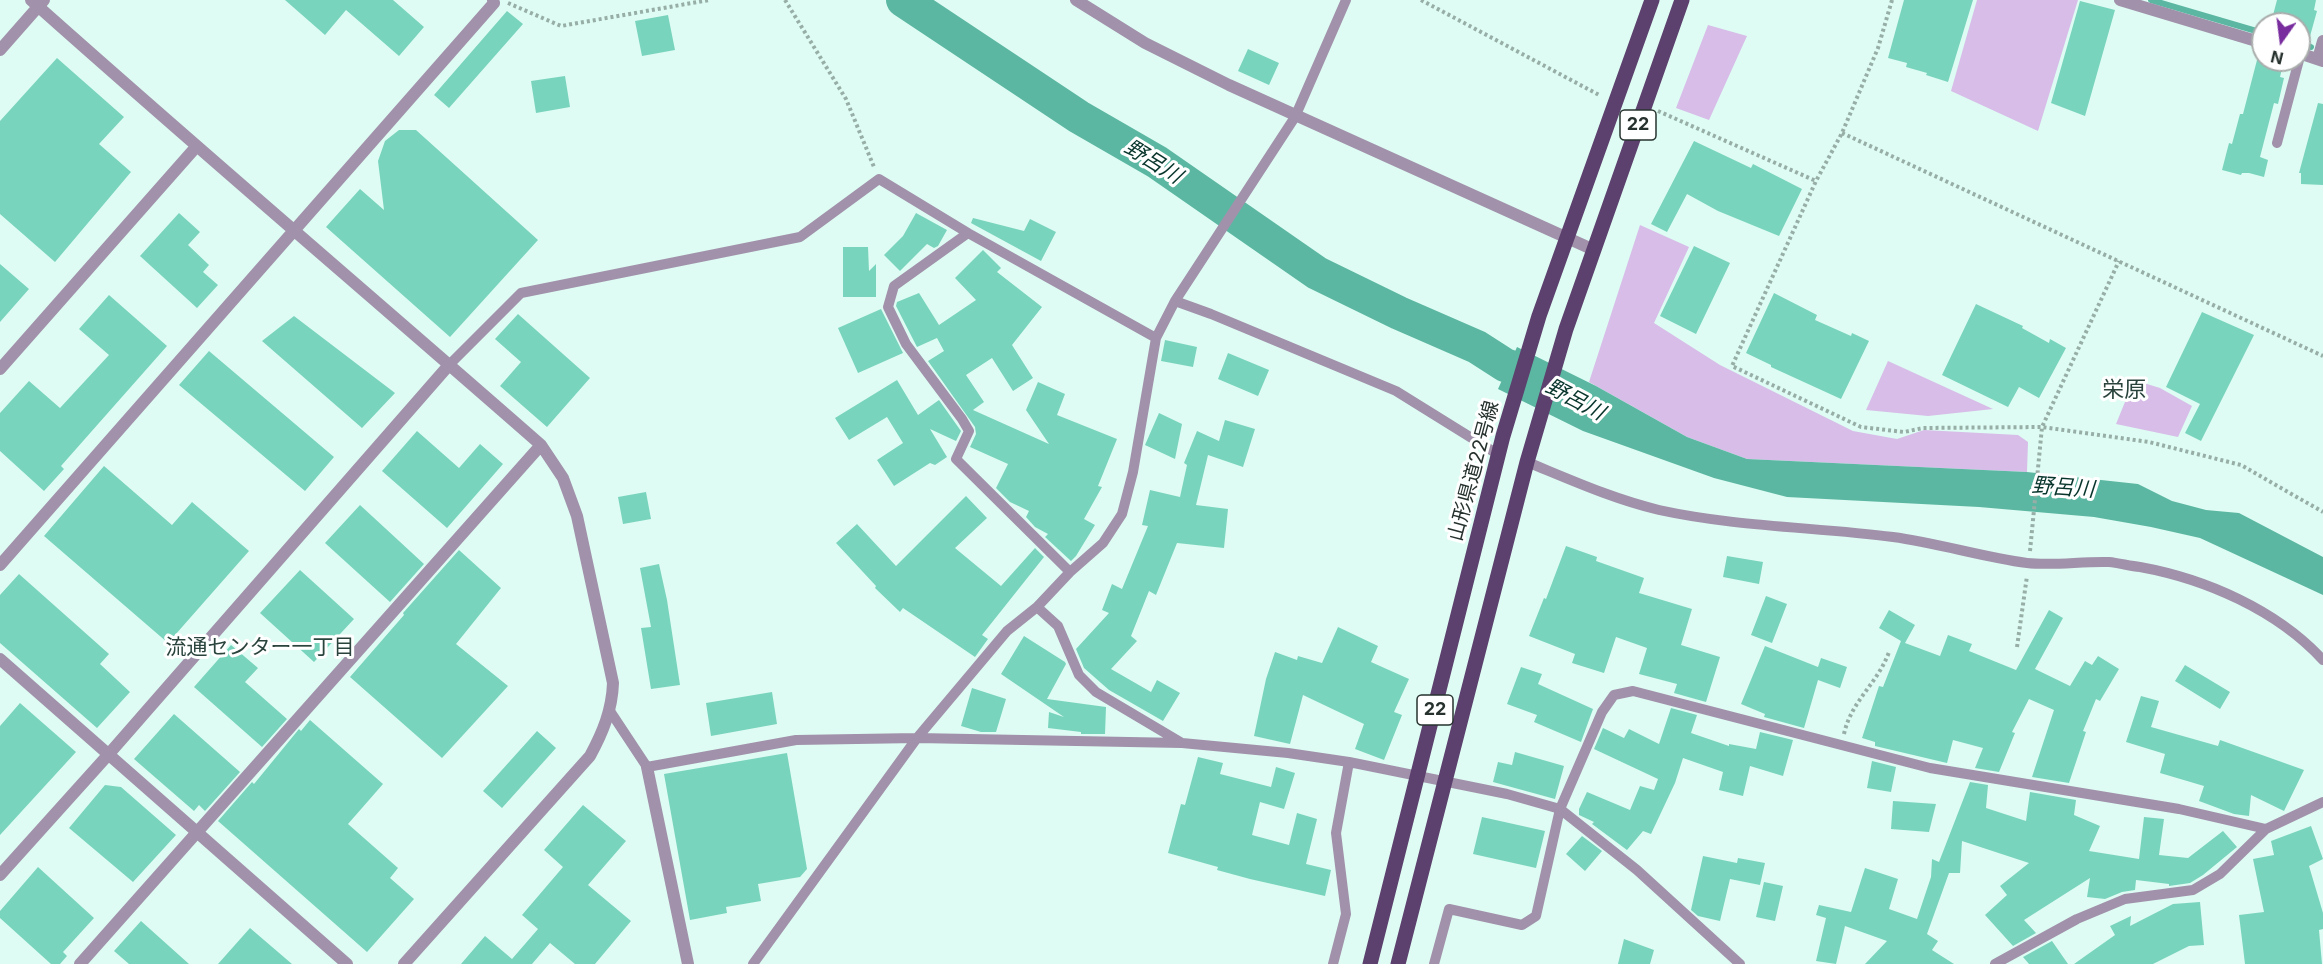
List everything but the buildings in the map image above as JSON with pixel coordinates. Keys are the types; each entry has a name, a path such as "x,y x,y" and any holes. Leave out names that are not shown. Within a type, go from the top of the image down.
{"main road":[{"name":"山形県道22号線","path":"1370,964 1503,436 1539,316 1652,0"},
{"name":"22","path":"1398,964 1527,462 1566,329 1682,0"}],"street":[{"path":"0,566 296,231 494,3 494,0"},
{"path":"1076,0 1145,43 1295,117 1594,250"},
{"path":"2120,0 2251,38"},
{"path":"0,50 38,2 196,147 296,231 541,446 563,478 577,516 613,683 610,711 600,739 590,756 404,964"},
{"path":"2320,60 2323,40"},
{"path":"0,369 196,147"},
{"path":"0,875 449,365"},
{"path":"80,964 541,446"},
{"path":"0,659 347,964"},
{"path":"647,767 688,964"}],"lane":[{"path":"753,964 917,738 1007,631 1037,608 1070,572 1103,543 1122,514 1133,472 1156,338 1174,301 1295,117 1346,0"},
{"path":"2277,143 2295,72"},
{"path":"449,365 521,293 800,237 879,179 968,233 1156,338"},
{"path":"968,233 894,286 888,307 906,344 962,418 969,431 956,459 1070,572"},
{"path":"1174,301 1396,391 1499,455"},
{"path":"1527,462 1611,496 1659,510 1772,527 1894,537 2029,563 2111,562 2171,573 2224,592 2263,612 2312,647 2323,660"},
{"path":"1037,608 1058,626 1079,675 1096,692 1182,743"},
{"path":"1434,964 1449,909 1522,925 1536,916 1560,809 1602,712 1614,695 1621,692 1633,691 1930,768 2179,809 2266,829"},
{"path":"610,711 647,767 796,740 917,738 1182,743 1288,753 1349,762 1507,794 1560,809 1637,870 1740,964"},
{"path":"1333,964 1346,914 1336,833 1349,762"},
{"path":"1995,964 2077,919 2125,900 2193,890 2220,874 2266,829 2323,802"}],"path":[{"path":"502,0 561,27 710,0"},
{"path":"785,0 846,99 879,179"},
{"path":"1421,0 1616,104"},
{"path":"1893,0 1878,48 1842,133 1816,181 1732,366 1861,428 1904,432 1923,428 2042,427 2149,442 2241,465 2323,512"},
{"path":"1645,106 1816,181"},
{"path":"1842,133 2323,356"},
{"path":"2017,647 2029,563 2042,427 2119,261"},
{"path":"1842,746 1848,717 1884,666 1889,652"}],"shaded area":[{"path":"1977,0 2078,0 2038,131 1951,91"},
{"path":"1708,25 1747,36 1709,120 1676,108"},
{"path":"1640,225 1689,247 1654,323 1720,365 1853,431 1897,439 1924,430 2018,435 2028,442 2027,472 1747,459 1687,437 1589,382"},
{"path":"1888,361 1993,409 1928,416 1866,410"},
{"path":"2134,380 2160,388 2192,406 2178,437 2116,424"}],"water":[{"path":"1517,347 1596,386 1687,437 1747,459 2027,472 2138,484 2172,501 2206,510 2239,513 2323,557 2323,595 2200,538 2151,527 2094,517 1979,507 1787,497 1714,478 1583,431 1498,389"}],"waterway":[{"name":"野呂川","path":"903,0 1079,117 1157,162 1317,273 1399,313 1477,347 1505,365 1533,375 1551,386"},
{"path":"2151,0 2251,29"}],"district":[{"name":"栄原","path":"2124,390"},
{"name":"流通センター一丁目","path":"260,648"}]}
